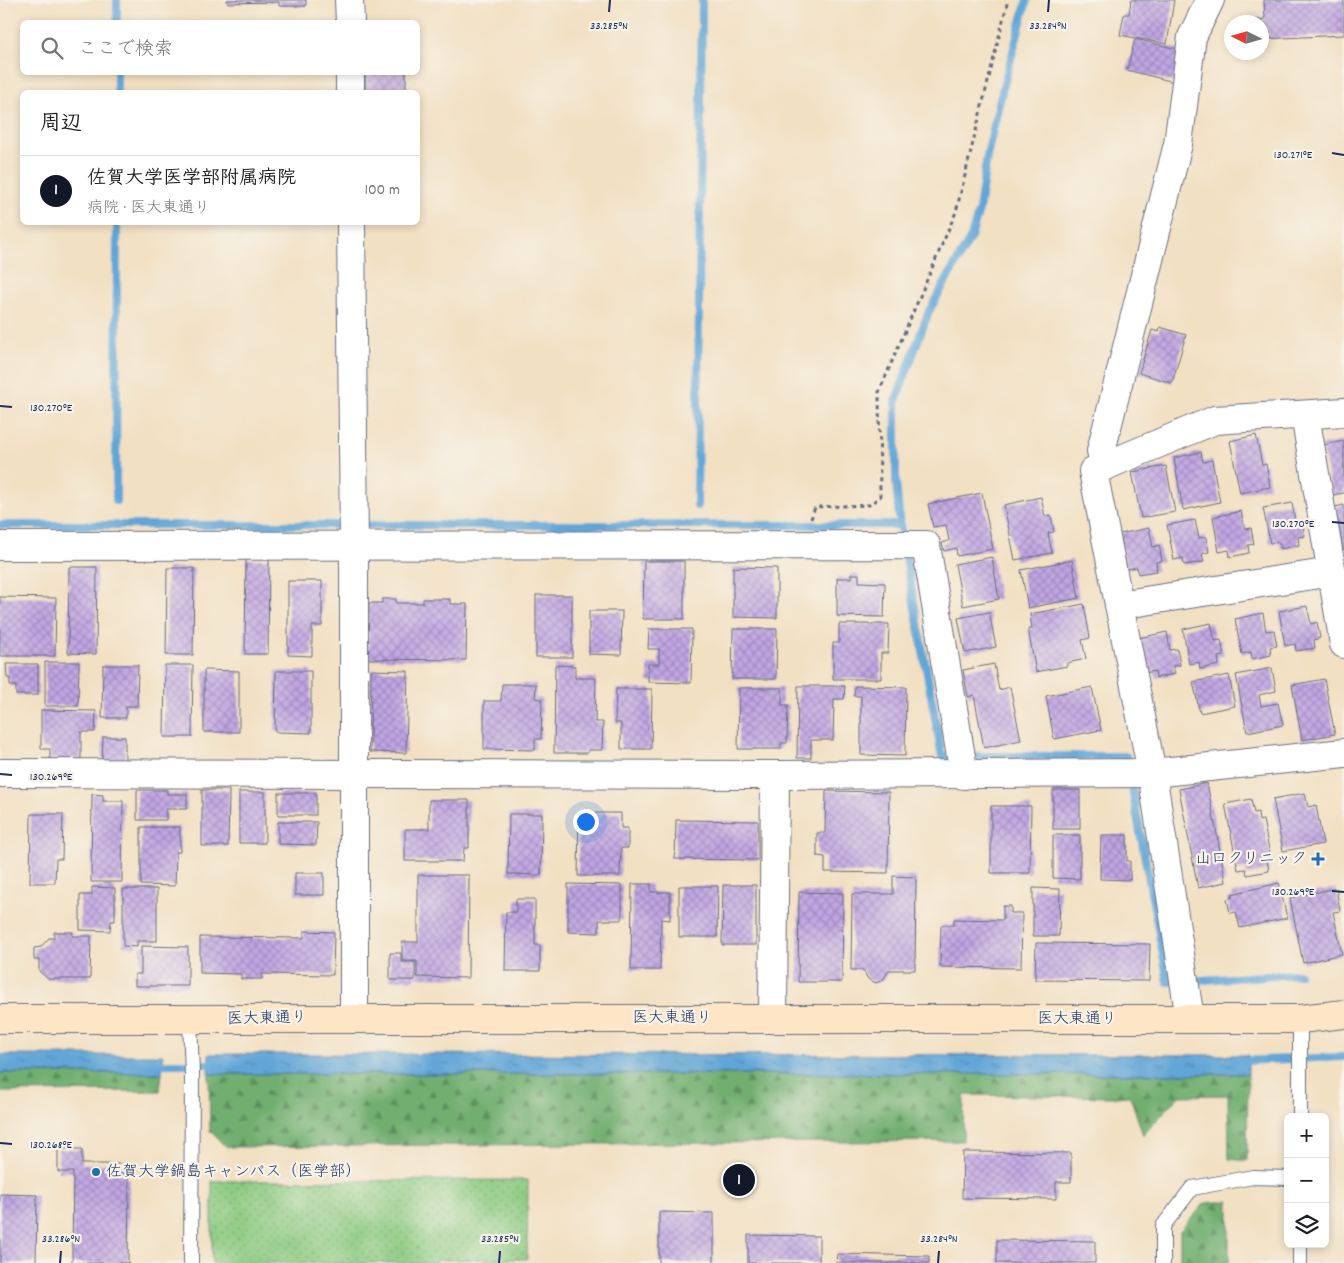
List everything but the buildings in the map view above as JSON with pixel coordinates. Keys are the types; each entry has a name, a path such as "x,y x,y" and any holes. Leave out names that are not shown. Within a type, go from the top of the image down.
{"street":[{"path":"350,0 350,20"},
{"path":"1105,466 1101,451 1178,144 1192,37 1210,0"},
{"path":"350,75 350,90"},
{"path":"352,225 354,1018"},
{"path":"1187,994 1137,774 1120,605 1093,472 1215,420 1344,412"},
{"path":"1305,415 1344,644"},
{"path":"0,546 354,532 926,545 962,763"},
{"path":"1120,605 1332,572"},
{"path":"0,773 774,775 962,763 1137,774 1344,753"},
{"path":"772,1018 774,775"},
{"name":"医大東通り","path":"0,1019 191,1033 354,1018 772,1018 1187,994 1300,1030 1344,1014"}],"lane":[{"path":"1300,1030 1300,1113"},
{"path":"191,1033 191,1263"},
{"path":"1164,1263 1164,1226 1192,1188 1253,1177 1284,1178"},
{"path":"1300,1248 1300,1263"}],"path":[{"path":"811,515 815,507 869,505 880,497 879,392 956,212 1008,0"}],"green space":[{"path":"0,1073 162,1073 160,1091 0,1092"},
{"path":"209,1074 1248,1074 1247,1161 1229,1159 1228,1095 1179,1096 1143,1135 1130,1096 964,1095 963,1141 226,1147 210,1131"},
{"path":"528,1180 527,1259 437,1260 436,1263 212,1263 212,1181"},
{"path":"1229,1201 1229,1263 1180,1263 1180,1231 1205,1203"}],"water":[{"path":"209,1054 1248,1055 1248,1074 209,1074"},
{"path":"0,1055 163,1055 162,1073 0,1073"}],"waterway":[{"path":"117,0 117,20"},
{"path":"697,506 702,0"},
{"path":"1027,0 1000,99 987,156 979,210 971,237 929,311 896,400 896,483 900,525 942,756 1126,756 1168,982 1299,974"},
{"path":"117,75 117,90"},
{"path":"116,501 117,225"},
{"path":"0,525 900,525"},
{"path":"1239,1061 1344,1057"},
{"path":"152,1064 218,1064"}],"place":[{"name":"山口クリニック","path":"1318,859"},
{"name":"佐賀大学鍋島キャンパス（医学部）","path":"96,1172"},
{"name":"佐賀大学医学部附属病院","path":"739,1180"}]}
